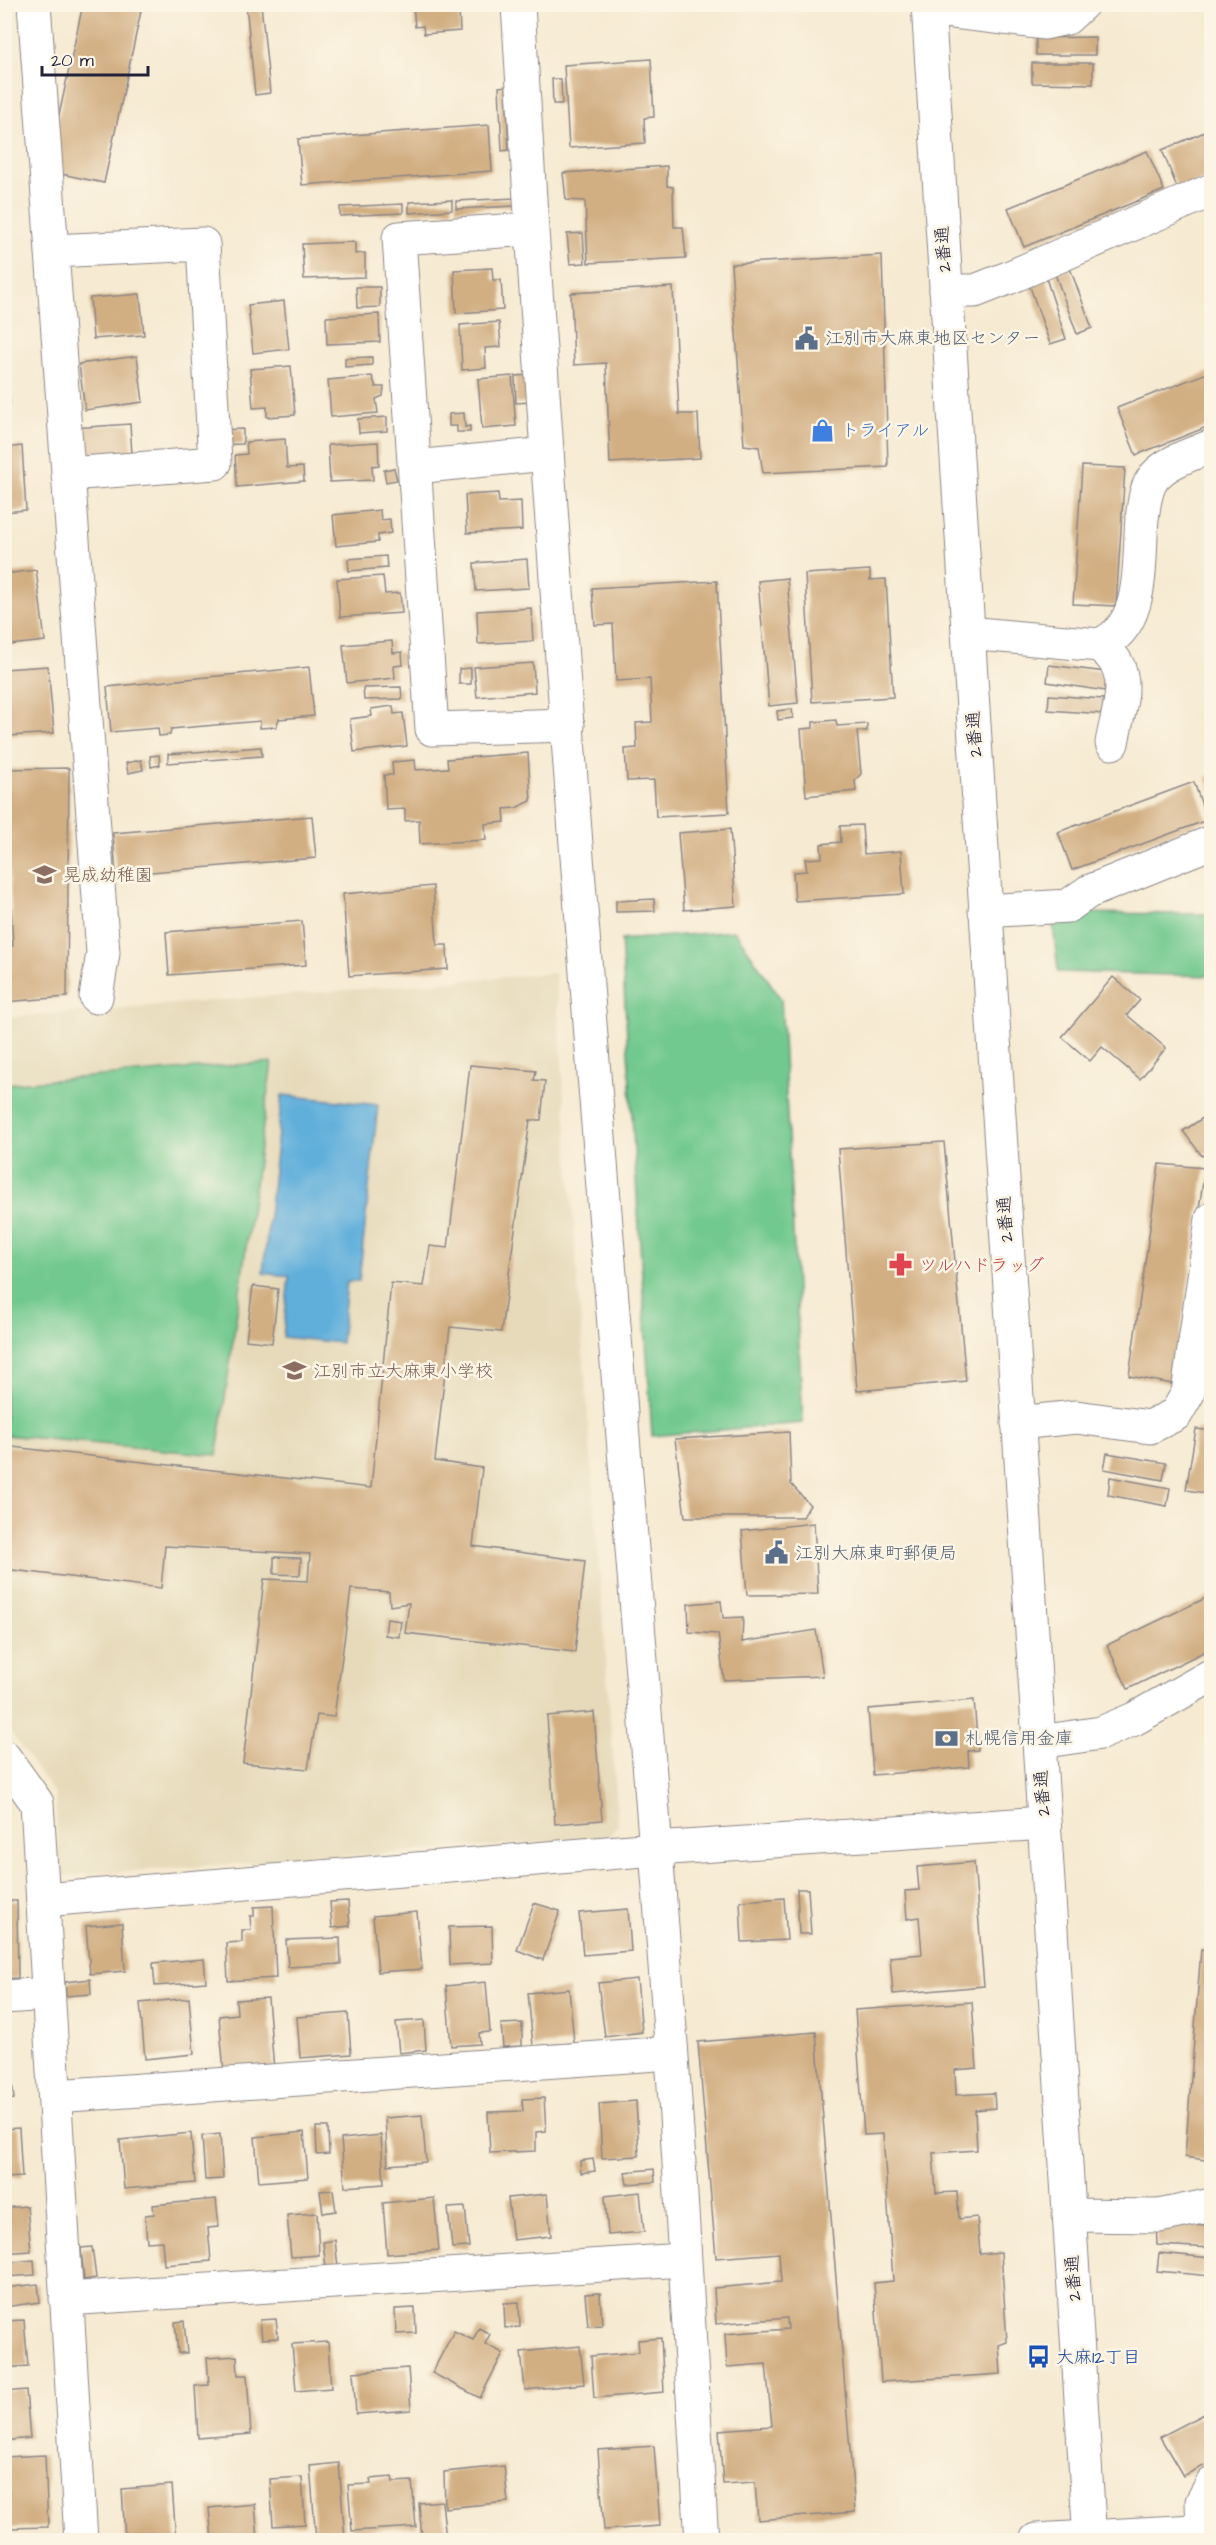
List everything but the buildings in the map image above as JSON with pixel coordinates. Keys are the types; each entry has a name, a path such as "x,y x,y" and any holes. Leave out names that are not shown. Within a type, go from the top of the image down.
{"street":[{"path":"34,4 103,953 96,997"},
{"path":"518,4 531,229 568,725 671,2053 702,2541"},
{"path":"928,7 1045,22 1067,18 1082,4"},
{"name":"2番通","path":"928,7 1089,2539"},
{"path":"946,291 975,291 1212,190"},
{"path":"531,229 399,238 432,729 568,725"},
{"path":"52,251 202,244 215,463 68,474"},
{"path":"1098,645 1113,639 1125,626 1134,607 1144,499 1154,476 1178,460 1212,446"},
{"path":"415,466 548,454"},
{"path":"968,633 1098,645 1113,654 1123,673 1112,742"},
{"path":"986,911 1068,906 1088,892 1212,842"},
{"path":"1018,1423 1076,1417 1150,1427 1176,1414 1188,1393 1212,1219"},
{"path":"1039,1742 1101,1733 1134,1719 1212,1675"},
{"path":"4,1757 37,1803 81,2541"},
{"path":"43,1900 655,1849 1044,1823"},
{"path":"4,1997 48,1995"},
{"path":"55,2096 671,2053"},
{"path":"1069,2215 1160,2216 1212,2205"},
{"path":"66,2299 683,2260"},
{"path":"1036,2541 1207,2530 1202,2502 1212,2484"}],"shaded area":[{"name":"江別市立大麻東小学校","path":"555,973 618,1824 608,1838 60,1876 55,1795 5,1724 4,1018"}],"green space":[{"path":"1052,913 1211,914 1211,976 1058,972"},
{"path":"735,931 781,999 803,1423 652,1436 621,940"},
{"path":"272,1062 217,1455 5,1435 5,1084"}],"water":[{"path":"282,1095 378,1105 359,1281 347,1281 341,1343 283,1337 289,1276 263,1273"}],"place":[{"name":"江別市大麻東地区センター","path":"807,338"},
{"name":"トライアル","path":"823,430"},
{"name":"晃成幼稚園","path":"45,875"},
{"name":"ツルハドラッグ","path":"901,1265"},
{"name":"江別市立大麻東小学校","path":"295,1371"},
{"name":"江別大麻東町郵便局","path":"777,1553"},
{"name":"札幌信用金庫","path":"947,1738"},
{"name":"大麻12丁目","path":"1038,2357"}]}
